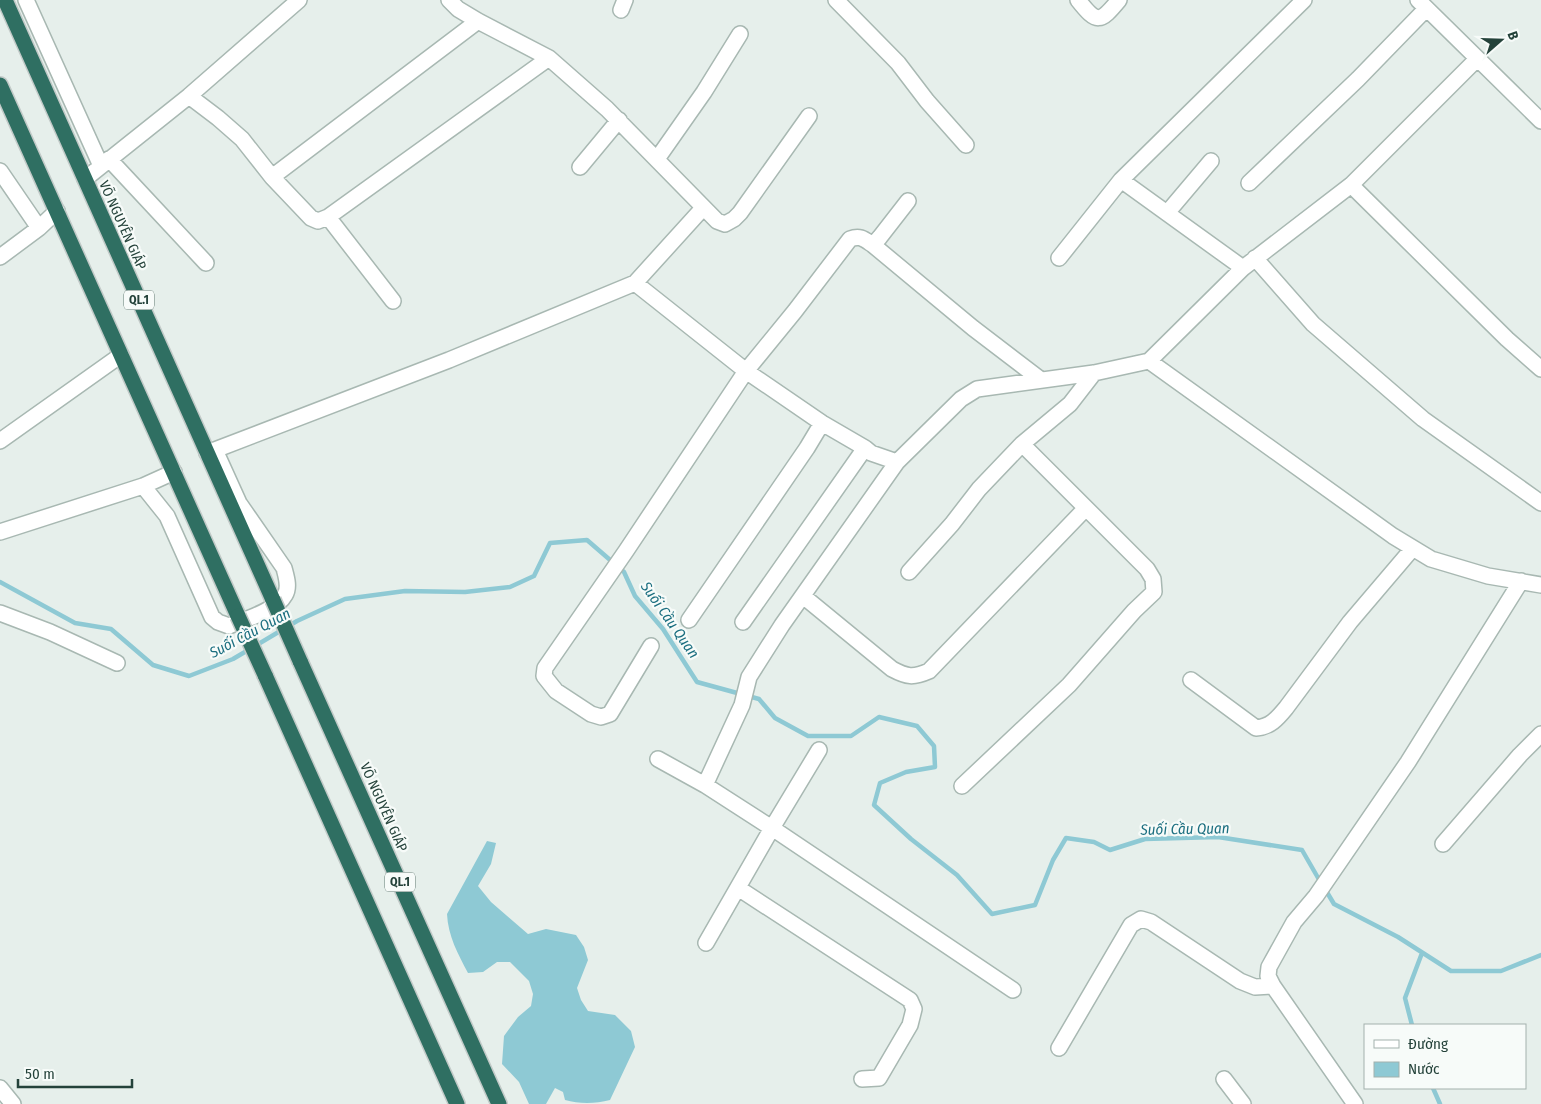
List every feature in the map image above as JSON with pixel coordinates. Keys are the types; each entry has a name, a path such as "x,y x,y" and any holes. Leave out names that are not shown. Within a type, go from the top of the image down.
{"highway":[{"name":"VÕ NGUYÊN GIÁP","path":"5,0 211,452 273,600 499,1104"},
{"path":"0,85 457,1104"}],"street":[{"path":"26,0 105,163 206,263"},
{"path":"85,179 190,96 299,0"},
{"path":"449,0 458,9 478,21 549,58 619,120 717,221 725,224 734,219 810,116"},
{"path":"836,0 898,63 966,144"},
{"path":"1078,0 1088,13 1094,17 1101,18 1119,0"},
{"path":"1059,258 1121,180 1304,0"},
{"path":"1249,183 1358,79 1422,4 1541,122"},
{"path":"272,177 478,21"},
{"path":"657,159 704,92 740,34"},
{"path":"190,96 242,139 272,177 311,218 318,222 328,217 549,58"},
{"path":"705,785 742,704 749,677 782,625 897,462 961,399 977,389 1094,373 1149,361 1243,268 1351,185 1478,59"},
{"path":"580,167 619,120"},
{"path":"1167,213 1212,161"},
{"path":"0,171 39,228"},
{"path":"1121,180 1243,268"},
{"path":"1351,185 1507,339 1541,369"},
{"path":"872,244 880,237 908,201"},
{"path":"143,486 167,516 212,617 218,622 229,626 276,606 286,595 287,580 284,568 239,502 211,452 457,357 635,283 704,208"},
{"path":"0,257 39,228 56,211"},
{"path":"328,217 393,301"},
{"path":"651,646 610,714 601,718 591,714 556,691 544,676 545,668 626,551 746,371 796,311 850,239 857,236 872,244 973,328 1041,380"},
{"path":"1255,258 1313,324 1423,419 1541,503"},
{"path":"635,283 746,371 822,423 871,453 897,462"},
{"path":"0,441 121,355"},
{"path":"1149,361 1393,536 1431,559 1488,576 1541,586"},
{"path":"908,572 952,524 979,489 1022,444 1070,404 1094,373"},
{"path":"689,620 807,448 822,423"},
{"path":"962,786 1069,686 1154,592 1153,579 1147,569 1085,510 1022,444"},
{"path":"743,622 802,540 864,448"},
{"path":"0,532 143,486 174,472"},
{"path":"802,596 892,669 906,676 919,675 929,671 1085,510"},
{"path":"1191,680 1256,728 1263,728 1270,724 1286,708 1350,622 1413,548"},
{"path":"1351,1103 1273,986 1268,976 1269,967 1294,922 1316,896 1336,864 1408,762 1521,582"},
{"path":"0,613 50,632 117,663"},
{"path":"1442,844 1520,755 1541,734"},
{"path":"706,943 772,828 820,750"},
{"path":"658,759 705,785 772,828 1012,990"},
{"path":"738,888 910,1000 914,1009 910,1025 883,1072 879,1078 862,1079"},
{"path":"1059,1048 1131,925 1141,919 1151,922 1240,981 1255,987 1273,986"},
{"path":"1224,1079 1243,1104"},
{"path":"1,1090 12,1104"}],"water":[{"path":"487,841 496,843 491,864 478,886 491,902 528,934 546,929 576,935 584,947 588,960 577,988 581,1000 588,1011 615,1015 631,1031 635,1047 610,1100 581,1103 565,1100 563,1092 555,1088 546,1104 529,1104 519,1082 502,1064 504,1036 518,1017 531,1006 533,994 529,981 510,962 497,962 483,972 468,973 451,937 447,914"}],"waterway":[{"name":"Suối Cầu Quan","path":"0,582 75,623 111,629 153,665 189,676 233,659 297,621 345,599 405,591 465,592 510,587 534,576 550,543 587,540 624,572 635,596 663,629 697,682 759,699 775,718 808,736 851,736 879,717 917,726 934,746 935,767 906,772 880,783 874,805 911,839 957,875 992,914 1035,905 1053,860 1066,838 1094,842 1110,850 1145,839 1218,837 1302,850 1321,883"},
{"name":"Suối Cầu Quan","path":"1325,889 1334,904 1398,937 1451,971 1501,971 1541,955"},
{"path":"1412,1024 1405,998 1422,953"},
{"path":"1433,1089 1440,1104"}]}
